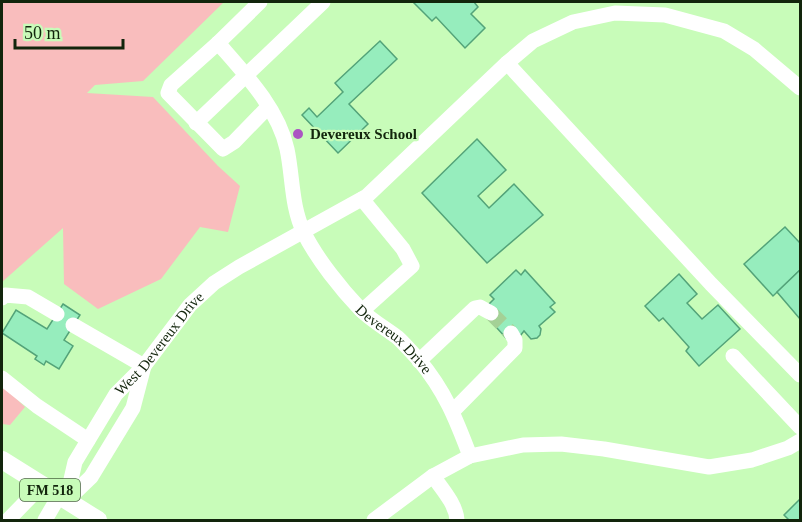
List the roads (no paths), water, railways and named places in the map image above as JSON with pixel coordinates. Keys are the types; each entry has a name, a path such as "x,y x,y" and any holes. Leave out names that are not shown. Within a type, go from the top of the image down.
{"main road":[{"name":"FM 518","path":"2,460 98,520"}],"lane":[{"path":"260,2 171,85 168,93 223,149 234,142 268,107"},
{"path":"196,123 323,2"},
{"name":"West Devereux Drive","path":"63,499 75,462 116,394 144,366 190,305 214,283 280,243 362,199 533,41 573,22 615,13 665,15 724,31 754,49 801,88"},
{"name":"Devereux Drive","path":"218,43 246,76 279,124 286,149 293,198 304,232 323,262 362,310 398,339 439,387 453,411 470,456"},
{"path":"507,63 711,284 801,375"},
{"path":"362,199 403,249 412,266 362,310"},
{"path":"2,298 5,295 28,297 57,314"},
{"path":"419,361 475,308 486,309 491,313"},
{"path":"45,520 63,499 91,477 133,408 144,366 73,325"},
{"path":"453,411 515,348 515,340 511,333"},
{"path":"733,356 801,427"},
{"path":"2,378 37,406 88,440"},
{"path":"376,520 433,476 470,456 523,445 561,444 604,449 709,467 752,460 788,448 801,441"},
{"path":"433,476 452,503 457,520"},
{"path":"8,520 43,484"}],"tunnel":[{"path":"491,313 511,333"}],"place":[{"name":"Devereux School","path":"298,134"}]}
